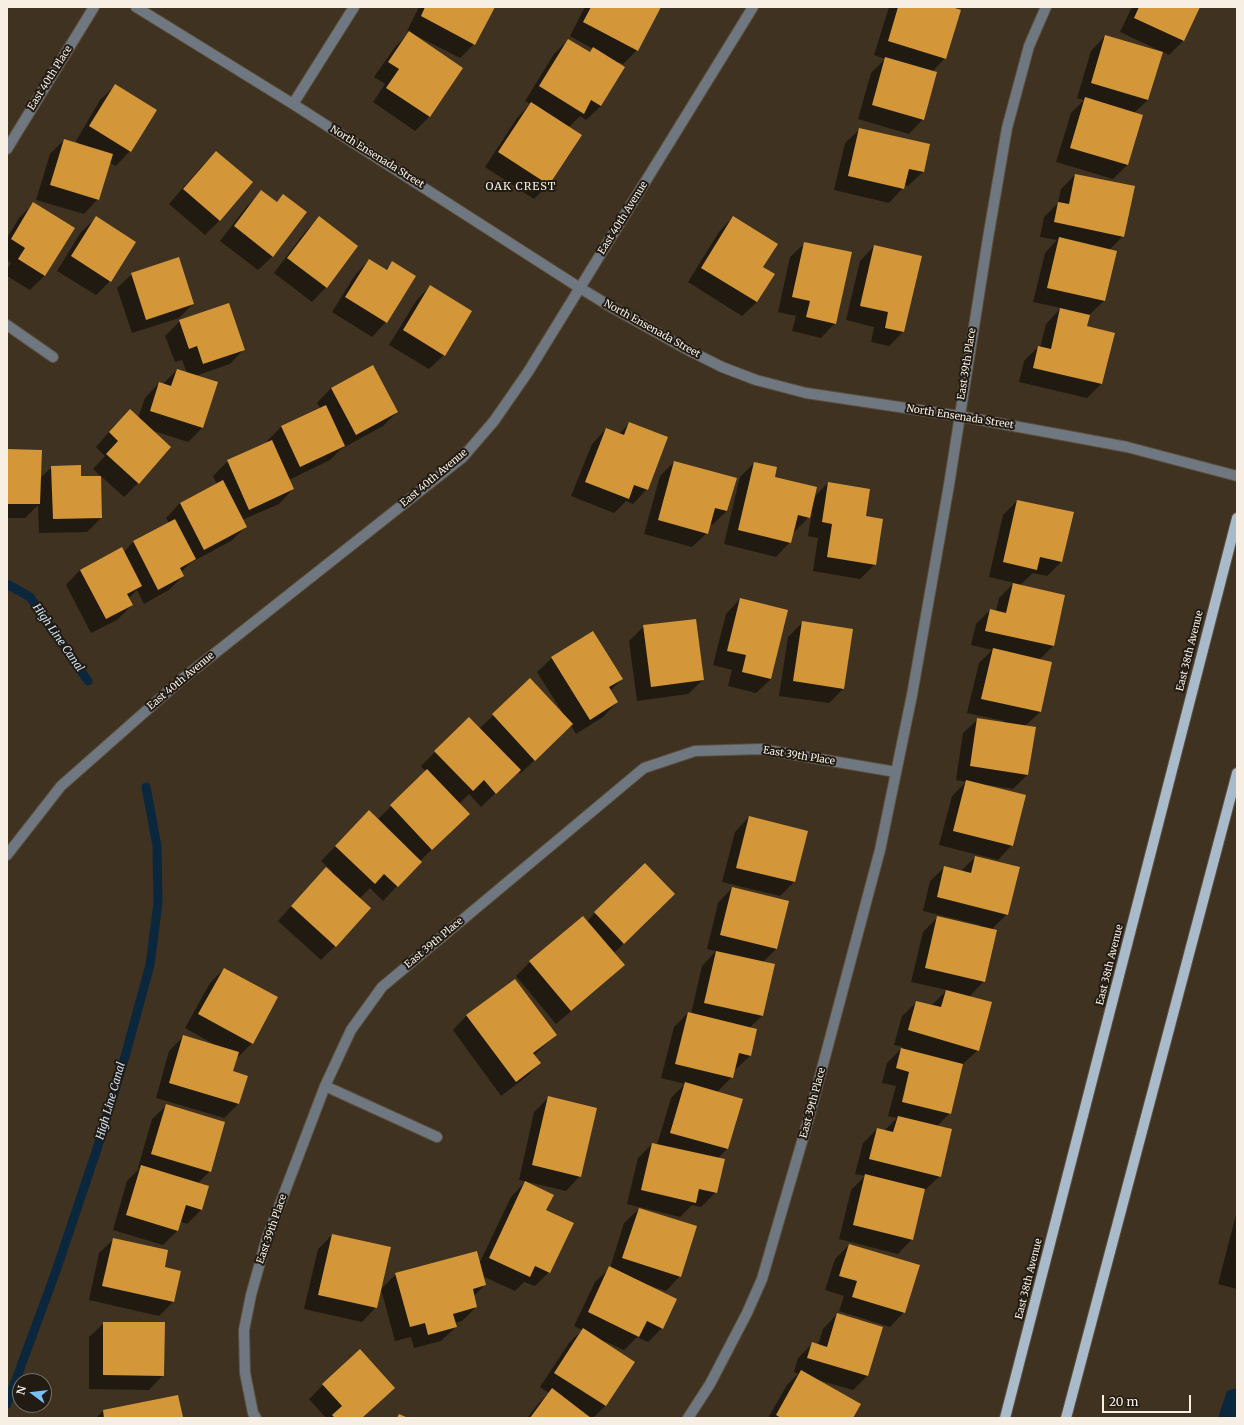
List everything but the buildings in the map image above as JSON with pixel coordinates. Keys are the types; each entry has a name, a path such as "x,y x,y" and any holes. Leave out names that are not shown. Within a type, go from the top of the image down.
{"main road":[{"name":"East 38th Avenue","path":"1005,1418 1233,549 1237,518"},
{"path":"1066,1418 1237,773"}],"street":[{"name":"East 40th Place","path":"7,148 94,7"},
{"name":"North Ensenada Street","path":"136,7 293,104 580,288 688,350 722,366 756,380 806,393 959,416 1126,447 1237,476"},
{"path":"293,104 354,7"},
{"name":"East 40th Avenue","path":"7,855 61,786 181,680 462,457 494,421 528,372 753,7"},
{"name":"East 39th Place","path":"688,1418 714,1377 747,1313 762,1279 808,1121 880,850 912,695 1007,128 1029,46 1046,7"},
{"path":"7,325 53,357"},
{"name":"East 39th Place","path":"256,1418 245,1373 244,1330 251,1295 266,1241 325,1086 351,1030 382,987 644,768 695,751 761,749 896,772"},
{"path":"325,1086 437,1137"}],"water":[{"path":"1237,1388 1237,1418 1218,1418 1227,1391"}],"waterway":[{"name":"High Line Canal","path":"7,584 30,597 88,681"},
{"name":"High Line Canal","path":"7,1404 56,1271 98,1146 126,1053 150,965 158,903 157,846 146,787"}],"district":[{"name":"OAK CREST","path":"521,187"}]}
